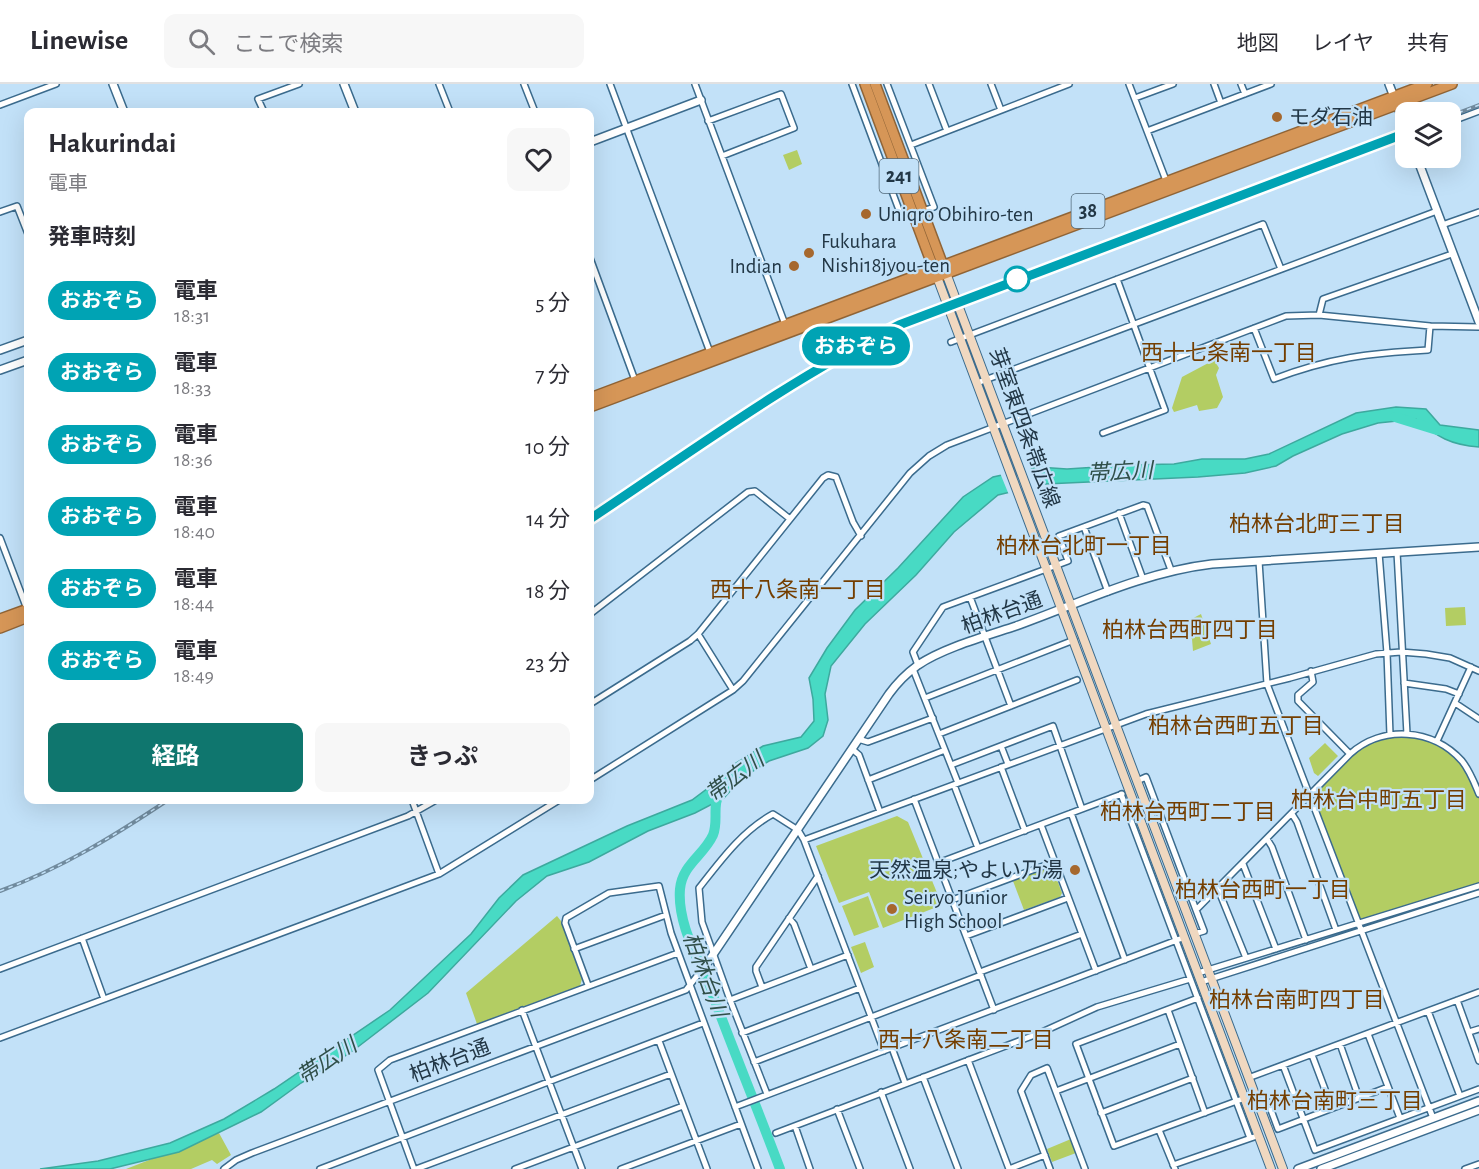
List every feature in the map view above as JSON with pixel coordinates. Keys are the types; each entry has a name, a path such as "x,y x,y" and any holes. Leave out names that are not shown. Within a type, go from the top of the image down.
{"highway":[{"name":"241","path":"865,84 940,271"},
{"name":"241","path":"875,84 918,213"},
{"name":"38","path":"1395,100 1427,84"},
{"name":"38","path":"594,405 637,385 1395,100 1452,84"},
{"name":"38","path":"594,397 637,385"},
{"path":"0,620 24,613"},
{"path":"0,628 24,614"}],"main road":[{"name":"芽室東四条帯広線","path":"940,271 970,335 1035,510 1051,567 1066,608 1115,724 1283,1169"},
{"name":"芽室東四条帯広線","path":"940,271 960,339 1026,513 1051,567"},
{"name":"芽室東四条帯広線","path":"1066,608 1074,640 1185,937 1241,1100 1249,1109 1254,1136 1271,1169"}],"street":[{"path":"0,105 56,84"},
{"path":"113,84 122,108"},
{"path":"262,108 258,99 299,84"},
{"path":"344,84 353,108"},
{"path":"439,84 448,108"},
{"path":"524,84 533,108"},
{"path":"610,84 711,357"},
{"path":"705,84 696,86 787,329"},
{"path":"852,84 902,218 934,207 887,84"},
{"path":"929,84 947,131"},
{"path":"991,84 1001,110"},
{"path":"911,145 1069,84"},
{"path":"1129,84 1168,186"},
{"path":"1135,98 1173,84"},
{"path":"1214,84 1221,103"},
{"path":"1241,84 1245,94"},
{"path":"1147,131 1271,84"},
{"path":"1389,84 1395,100"},
{"path":"708,121 781,94 794,128 722,156"},
{"path":"594,140 701,100"},
{"path":"1461,118 1479,111"},
{"path":"1421,168 1479,322"},
{"path":"0,212 17,206 24,224"},
{"path":"977,383 1437,211"},
{"path":"1442,225 1479,212"},
{"path":"951,342 1263,224 1281,269"},
{"path":"1319,315 1323,299 1452,254"},
{"path":"594,269 637,385"},
{"path":"1103,433 1165,410 1117,279"},
{"path":"594,778 734,690 910,473 929,456 947,445 1286,316 1319,315 1430,326 1479,327"},
{"path":"1254,328 1274,379 1308,366 1350,356 1428,350 1430,326"},
{"path":"0,350 24,341"},
{"path":"0,370 24,361"},
{"path":"594,701 698,634 823,478 833,475 836,477 853,522 861,536"},
{"path":"594,611 748,492 755,491 790,519"},
{"path":"978,848 926,698 913,652 938,612 943,607 1068,561 1059,536 1143,505 1147,506 1171,570"},
{"path":"1119,513 1143,579"},
{"path":"1084,527 1108,592"},
{"path":"0,538 24,601"},
{"name":"柏林台通","path":"224,1169 236,1160 686,990 708,962 897,683 916,667 936,655 1171,570 1212,564 1479,547"},
{"path":"1397,552 1407,734"},
{"path":"1379,553 1387,653 1390,735"},
{"path":"1259,561 1267,684 1433,1118"},
{"path":"970,597 1011,706"},
{"path":"698,634 734,690"},
{"path":"926,698 1074,640"},
{"path":"804,840 1115,724 1267,684 1311,670 1376,654 1401,652 1450,658 1479,671"},
{"path":"1437,741 1471,668"},
{"path":"1311,670 1313,682 1298,695 1298,701 1350,754"},
{"path":"939,734 1077,680"},
{"path":"1404,683 1446,689 1459,694"},
{"path":"1455,704 1479,719"},
{"path":"858,739 868,742 933,718"},
{"path":"951,765 1053,726 1082,809"},
{"path":"1196,910 1350,754 1371,741 1390,735 1407,734 1437,741 1450,749 1462,762 1472,776 1479,794"},
{"path":"1001,746 1008,764"},
{"path":"852,749 859,755 880,812"},
{"path":"868,780 945,750"},
{"path":"1001,767 1025,831"},
{"path":"1472,776 1479,772"},
{"path":"1137,781 1146,777 1204,931 1194,934"},
{"path":"938,863 1130,791"},
{"path":"1121,794 1190,979 1254,1136 1174,1167 1159,1130"},
{"path":"914,799 994,1010"},
{"path":"413,804 439,874"},
{"path":"0,969 416,812 429,804"},
{"path":"0,1038 439,874 553,804"},
{"path":"1071,813 1125,960"},
{"path":"767,1094 729,1000 702,922 699,888 725,855 756,823 773,814 798,830 804,840 884,1051"},
{"path":"1292,814 1297,822 1336,930"},
{"path":"1041,825 1096,971"},
{"path":"1267,839 1306,939"},
{"path":"952,900 1054,862"},
{"path":"1149,869 1168,863"},
{"path":"1243,864 1276,949"},
{"path":"762,987 756,967 818,876"},
{"path":"588,986 565,923 566,918 609,893 659,886 678,953 758,1169"},
{"path":"1198,973 1479,886"},
{"path":"1218,889 1246,958"},
{"path":"1201,982 1479,893"},
{"path":"966,936 1068,898"},
{"path":"574,949 666,915"},
{"path":"789,918 794,924 810,969"},
{"path":"754,1062 1082,934"},
{"path":"735,1107 1185,937"},
{"path":"82,938 104,999"},
{"path":"671,1074 415,1169 378,1070 390,1060 678,953"},
{"path":"729,1000 848,955"},
{"path":"776,1133 1040,1033 1097,1007 1190,979"},
{"path":"742,1033 860,988"},
{"path":"1248,1078 1479,992"},
{"path":"1198,998 1076,1044 1114,1146 1241,1100"},
{"path":"1457,1000 1479,1061"},
{"path":"522,1010 582,1169"},
{"path":"1168,1010 1205,1113"},
{"path":"1428,1011 1460,1096"},
{"path":"320,1169 704,1023"},
{"path":"1469,1032 1479,1029"},
{"path":"1368,1034 1400,1118"},
{"path":"658,1041 707,1169"},
{"path":"1056,1091 1180,1044"},
{"path":"1340,1044 1359,1098"},
{"path":"892,1048 905,1083"},
{"path":"1312,1055 1332,1108"},
{"path":"968,1060 1009,1169 1045,1155"},
{"path":"1283,1065 1315,1150 1479,1089"},
{"path":"1050,1169 1021,1091 1031,1075 1047,1068 1085,1169"},
{"path":"923,1077 958,1169"},
{"path":"1101,1113 1193,1078"},
{"path":"1249,1109 1268,1102 1278,1129 1388,1087"},
{"path":"881,1092 910,1169"},
{"path":"1298,1169 1479,1101"},
{"path":"515,1169 683,1106"},
{"path":"837,1109 860,1169"},
{"path":"1322,1169 1479,1110"},
{"path":"621,1169 741,1124"},
{"path":"795,1126 810,1169"},
{"path":"236,1160 240,1169"},
{"path":"1465,1169 1479,1164"}],"shaded area":[{"path":"797,150 802,164 789,170 783,155"},
{"path":"1214,360 1219,368 1216,375 1223,397 1217,408 1199,411 1197,405 1174,412 1172,408 1182,377"},
{"path":"1465,607 1466,625 1446,626 1445,608"},
{"path":"1201,614 1211,644 1193,651 1188,627 1192,620"},
{"path":"1407,734 1437,741 1462,762 1479,794 1479,886 1359,923 1310,796 1350,755 1371,741"},
{"path":"1325,743 1338,756 1318,776 1314,773 1309,758"},
{"path":"897,816 908,822 942,905 883,928 869,892 839,903 816,846"},
{"path":"1050,867 1053,869 1062,893 1060,897 1024,910 1013,881"},
{"path":"868,896 879,927 854,936 842,906"},
{"path":"557,916 561,921 582,979 580,986 477,1024 466,993"},
{"path":"865,942 874,967 861,973 851,947"},
{"path":"219,1133 231,1155 217,1164 212,1160 191,1169 126,1169"},
{"path":"1071,1139 1076,1153 1052,1162 1047,1149"}],"water":[{"path":"1396,407 1426,409 1440,425 1479,430 1479,447 1445,439 1416,419 1378,423 1342,434 1276,466 1245,473 1045,484 998,495 954,532 916,575 865,624 831,666 825,694 828,720 823,736 808,748 769,761 742,778 724,798 695,813 648,831 589,862 547,876 516,901 428,993 350,1053 301,1083 261,1112 179,1152 110,1169 40,1169 98,1161 170,1143 224,1119 274,1089 390,1010 471,934 499,898 523,875 627,826 692,800 736,763 763,746 801,737 814,721 809,678 827,648 855,610 898,568 963,497 993,477 1038,467 1067,469 1174,464 1202,459 1245,459 1269,454 1356,413"}],"pier":[{"path":"1030,466 1038,489 1009,495 1000,473"}],"waterway":[{"name":"帯広川","path":"1395,417 1437,430"},
{"name":"柏林台川","path":"721,791 716,802 713,835 689,867 682,881 680,889 682,916 690,942 780,1169"}],"railway":[{"path":"1461,112 1479,105"},
{"path":"594,516 780,392 899,325 1395,137"},
{"path":"0,891 45,872 87,850 162,804"}],"train":[{"name":"おおぞら","path":"594,516 806,375 899,325 1395,137"}],"place":[{"name":"モダ石油","path":"1277,117"},
{"name":"Uniqro Obihiro-ten","path":"866,214"},
{"name":"Fukuhara Nishi18jyou-ten","path":"809,253"},
{"name":"Indian","path":"794,266"},
{"name":"天然温泉;やよい乃湯","path":"1075,870"},
{"name":"Seiryo Junior High School","path":"892,909"}],"district":[{"name":"西十七条南一丁目","path":"1229,353"},
{"name":"柏林台北町三丁目","path":"1317,524"},
{"name":"柏林台北町一丁目","path":"1084,546"},
{"name":"西十八条南一丁目","path":"798,590"},
{"name":"柏林台西町四丁目","path":"1190,630"},
{"name":"柏林台西町五丁目","path":"1236,726"},
{"name":"柏林台中町五丁目","path":"1379,800"},
{"name":"柏林台西町二丁目","path":"1188,812"},
{"name":"柏林台西町一丁目","path":"1263,890"},
{"name":"柏林台南町四丁目","path":"1297,1000"},
{"name":"西十八条南二丁目","path":"966,1040"},
{"name":"柏林台南町三丁目","path":"1335,1101"}]}
